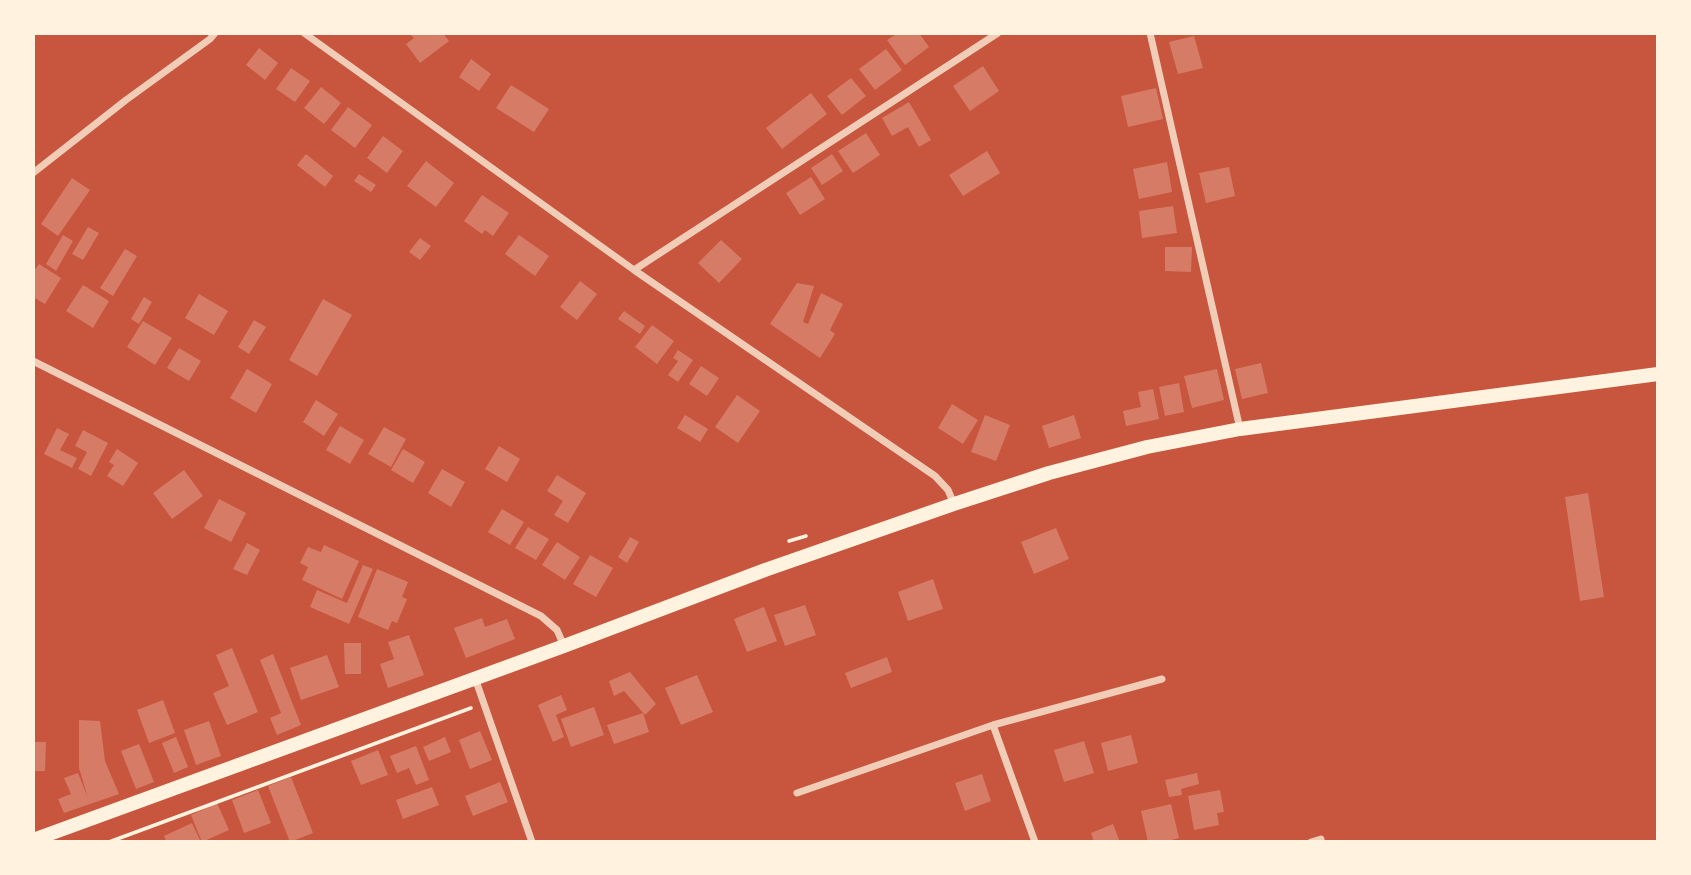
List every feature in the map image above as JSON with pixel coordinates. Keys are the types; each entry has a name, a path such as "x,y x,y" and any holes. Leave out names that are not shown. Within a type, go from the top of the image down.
{"main road":[{"path":"33,841 765,570 1049,473 1147,447 1240,429 1658,374"}],"street":[{"path":"33,173 215,33"},
{"path":"304,33 634,270 935,476 948,490 954,504"},
{"path":"634,270 998,33"},
{"path":"1150,33 1240,429"},
{"path":"33,361 541,616 557,630 564,646"},
{"path":"475,678 532,842"},
{"path":"797,793 993,725 1162,679"},
{"path":"993,725 1035,842"},
{"path":"1311,842 1321,839"}],"path":[{"path":"109,842 483,704"}],"building":[{"path":"443,33 449,41 420,63 406,44 414,38 411,35"},
{"path":"898,33 919,33 929,47 905,65 887,40"},
{"path":"1194,36 1203,68 1178,74 1169,42"},
{"path":"259,48 278,63 265,80 246,65"},
{"path":"886,49 902,70 875,90 859,69"},
{"path":"471,59 491,74 479,91 459,77"},
{"path":"983,66 999,91 970,111 953,86"},
{"path":"291,68 310,81 295,102 276,89"},
{"path":"851,78 866,96 842,115 827,96"},
{"path":"511,85 549,109 534,132 496,108"},
{"path":"321,87 341,103 324,124 304,108"},
{"path":"1156,88 1163,119 1128,127 1121,96"},
{"path":"811,93 827,114 782,149 766,128"},
{"path":"909,102 931,140 919,147 908,127 892,136 882,118"},
{"path":"348,107 372,125 355,148 331,130"},
{"path":"866,133 880,155 853,173 838,151"},
{"path":"383,136 403,151 387,173 367,158"},
{"path":"987,151 1000,173 963,196 949,175"},
{"path":"306,154 333,176 325,187 297,165"},
{"path":"832,154 843,171 822,185 811,168"},
{"path":"426,161 454,183 436,207 407,186"},
{"path":"1167,162 1172,192 1139,199 1133,169"},
{"path":"1229,167 1235,196 1206,203 1199,173"},
{"path":"359,174 376,185 371,192 354,181"},
{"path":"811,177 825,199 800,215 786,193"},
{"path":"72,178 90,190 58,236 41,224"},
{"path":"482,195 509,213 493,236 485,230 482,234 464,221"},
{"path":"1173,206 1177,233 1142,238 1139,211"},
{"path":"88,227 99,233 83,260 72,254"},
{"path":"63,235 73,241 56,271 46,264"},
{"path":"519,235 549,256 535,276 505,254"},
{"path":"420,238 431,246 420,260 409,252"},
{"path":"721,240 742,259 719,283 698,263"},
{"path":"1165,247 1192,247 1191,272 1165,271"},
{"path":"125,249 137,256 113,296 100,288"},
{"path":"39,264 61,278 45,304 33,297 33,272"},
{"path":"580,281 597,294 577,320 560,307"},
{"path":"797,283 814,286 803,322 808,324 821,293 843,304 830,330 835,334 820,358 770,324"},
{"path":"83,285 109,301 93,328 66,311"},
{"path":"199,294 228,311 214,335 185,318"},
{"path":"144,297 152,302 139,324 131,319"},
{"path":"323,299 352,315 317,376 289,360"},
{"path":"624,311 645,326 640,334 618,319"},
{"path":"254,320 266,327 249,354 238,347"},
{"path":"143,321 172,338 155,365 127,347"},
{"path":"652,325 674,341 657,364 635,347"},
{"path":"179,348 201,361 189,381 167,368"},
{"path":"678,350 693,360 678,382 668,375 678,361 673,358"},
{"path":"1261,363 1268,393 1242,399 1235,369"},
{"path":"701,366 719,378 707,396 689,384"},
{"path":"247,369 272,384 256,413 230,398"},
{"path":"1217,369 1224,400 1192,408 1184,376"},
{"path":"1179,383 1184,412 1165,416 1159,387"},
{"path":"1153,389 1159,419 1126,426 1123,411 1141,407 1138,392"},
{"path":"737,395 760,411 738,443 715,427"},
{"path":"316,400 338,414 324,436 303,422"},
{"path":"952,404 978,420 963,444 938,428"},
{"path":"685,415 708,429 700,442 677,428"},
{"path":"985,415 1010,425 996,461 971,452"},
{"path":"1074,415 1081,438 1049,448 1042,426"},
{"path":"340,426 364,440 350,464 326,450"},
{"path":"384,427 406,439 391,467 368,454"},
{"path":"57,428 69,434 60,450 77,458 72,468 44,454"},
{"path":"83,430 108,443 91,476 78,469 87,452 75,446"},
{"path":"499,446 520,459 507,482 485,469"},
{"path":"117,449 138,463 123,486 107,476 114,465 109,462"},
{"path":"403,449 425,462 413,483 391,470"},
{"path":"442,469 465,482 451,507 428,493"},
{"path":"184,470 203,496 172,519 153,493"},
{"path":"557,475 586,493 568,523 554,515 563,501 547,491"},
{"path":"1588,493 1604,597 1580,601 1565,497"},
{"path":"219,499 246,513 231,542 204,528"},
{"path":"502,509 524,522 510,545 488,532"},
{"path":"528,527 549,539 536,560 515,548"},
{"path":"1056,528 1069,559 1034,574 1021,542"},
{"path":"630,537 639,542 627,563 618,557"},
{"path":"557,542 580,557 565,580 542,565"},
{"path":"247,543 260,550 247,575 233,569"},
{"path":"324,545 359,561 342,599 302,580 308,567 300,563 308,547 321,552"},
{"path":"590,555 613,568 596,597 573,584"},
{"path":"363,565 373,569 349,624 310,607 317,590 347,603"},
{"path":"377,569 408,582 402,597 407,599 397,623 392,621 388,630 358,617"},
{"path":"933,579 943,609 908,621 898,592"},
{"path":"805,605 816,635 785,646 774,615"},
{"path":"764,607 777,641 747,652 734,619"},
{"path":"482,618 485,627 507,619 515,639 466,658 454,628"},
{"path":"409,635 424,675 388,688 380,664 394,659 388,642"},
{"path":"344,643 361,643 361,674 345,674"},
{"path":"232,648 258,712 227,725 213,693 229,686 216,655"},
{"path":"273,654 301,725 277,735 270,718 281,713 260,660"},
{"path":"327,655 339,687 301,700 290,668"},
{"path":"887,657 892,672 851,688 845,673"},
{"path":"630,672 656,704 645,715 624,691 614,696 609,681"},
{"path":"697,675 713,712 681,725 665,688"},
{"path":"561,695 567,710 556,715 564,737 553,742 538,705"},
{"path":"163,700 175,733 149,743 137,710"},
{"path":"594,707 604,735 571,747 561,719"},
{"path":"643,713 649,732 614,744 607,725"},
{"path":"79,720 100,721 105,761 119,794 64,813 58,799 71,794 64,778 78,773 88,798 79,768"},
{"path":"209,721 221,756 196,765 184,730"},
{"path":"480,731 492,760 470,769 459,740"},
{"path":"1131,735 1138,763 1108,771 1101,743"},
{"path":"176,737 188,767 174,773 162,743"},
{"path":"445,737 451,752 429,761 423,747"},
{"path":"1084,741 1094,773 1064,782 1054,750"},
{"path":"33,742 46,742 45,771 33,771"},
{"path":"139,744 154,782 136,789 121,751"},
{"path":"416,746 429,780 416,785 409,768 397,773 390,756"},
{"path":"378,750 388,775 361,785 351,761"},
{"path":"1197,773 1199,784 1181,789 1182,795 1169,797 1165,780"},
{"path":"982,774 991,801 965,811 955,783"},
{"path":"291,777 313,833 290,842 268,786"},
{"path":"500,782 508,802 473,816 465,796"},
{"path":"432,787 439,805 403,819 396,800"},
{"path":"258,790 271,823 244,833 232,800"},
{"path":"1220,790 1224,812 1217,813 1219,825 1194,830 1188,796"},
{"path":"217,803 229,830 202,842 191,815"},
{"path":"1171,804 1179,838 1148,842 1141,811"},
{"path":"192,823 200,840 167,842 164,836"},
{"path":"1113,824 1120,842 1094,842 1091,833"}]}
